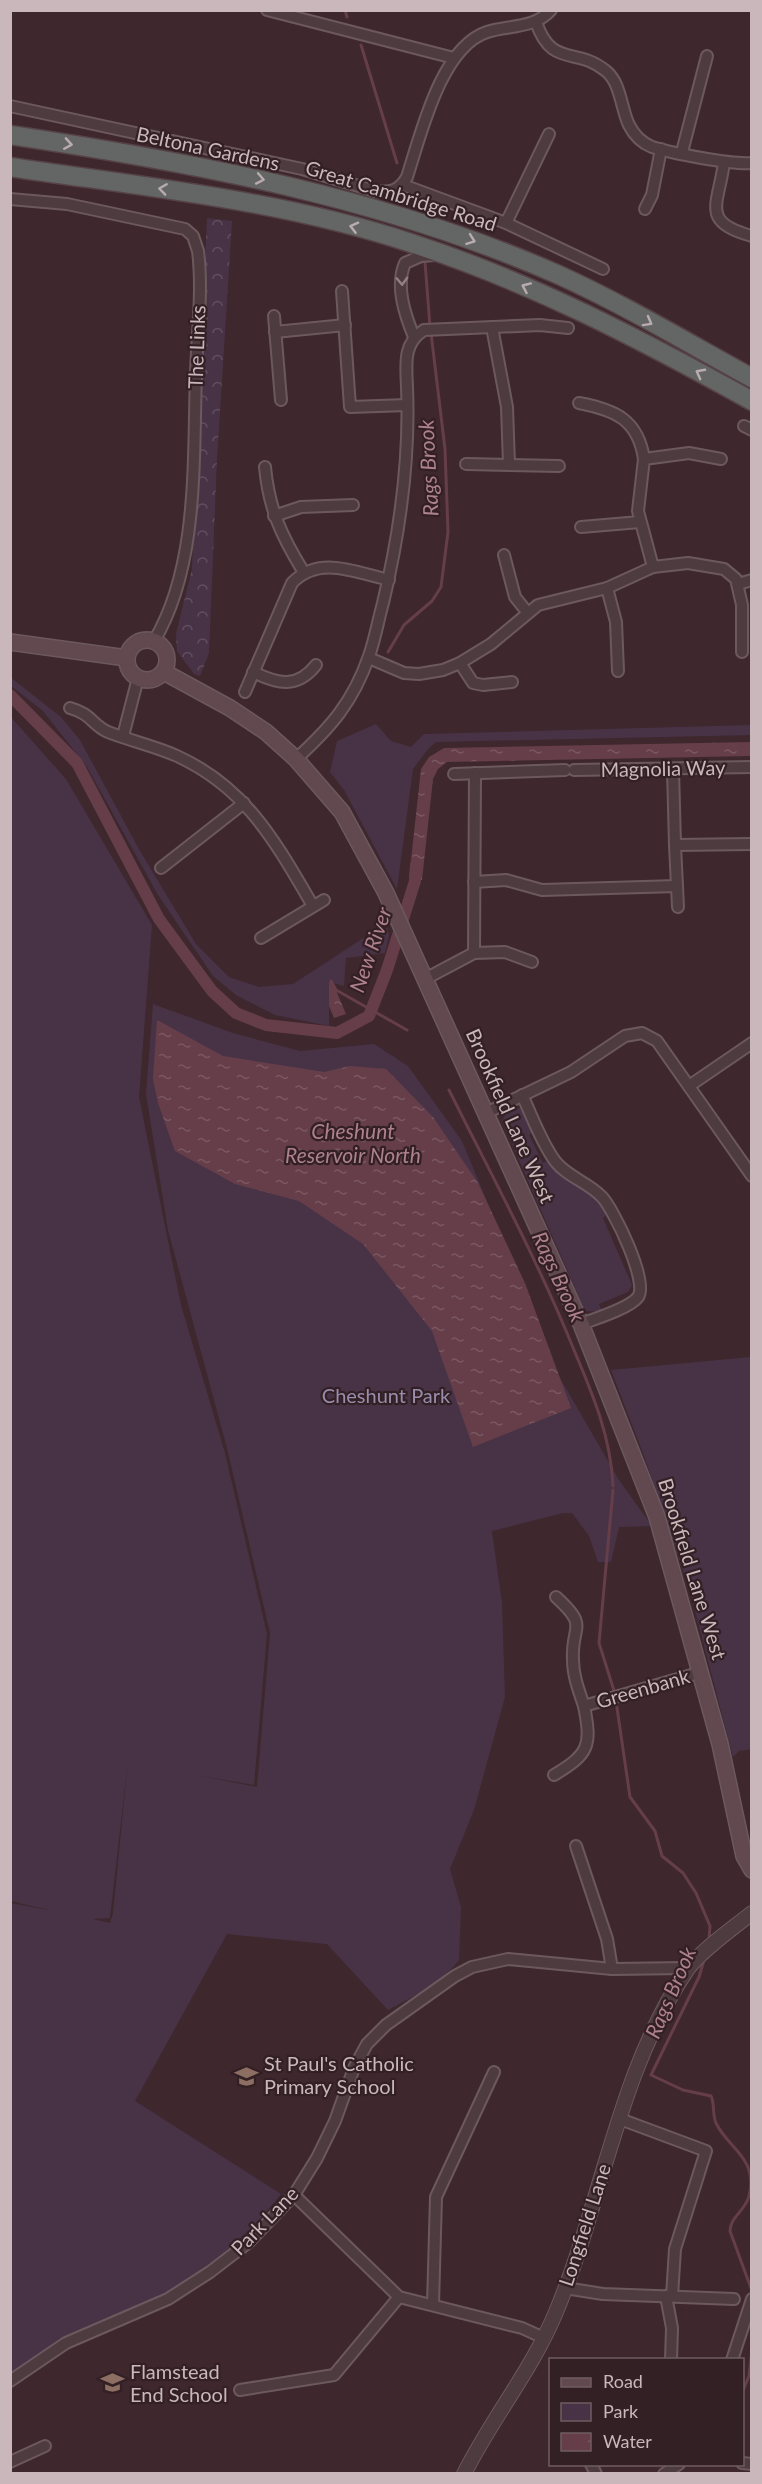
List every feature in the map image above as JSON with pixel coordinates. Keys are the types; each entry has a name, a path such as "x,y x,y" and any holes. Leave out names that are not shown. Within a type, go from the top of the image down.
{"highway":[{"name":"Great Cambridge Road","path":"10,135 97,148 288,185 416,220 489,247 586,288 752,378"},
{"path":"10,167 186,193 320,218 442,254 498,274 596,317 752,401"}],"main road":[{"path":"154,641 167,654 164,672 152,680 138,678 130,670 127,658 132,646 138,642 154,641"},
{"path":"10,642 127,658"},
{"name":"Brookfield Lane West","path":"164,672 230,708 266,732 296,759 342,812 392,906 581,1324 657,1517 702,1672 733,1797 742,1848 752,1870"}],"street":[{"path":"267,10 454,58"},
{"path":"552,10 536,22 478,36 454,58 438,90 403,185 506,223 603,269"},
{"path":"536,22 542,39 551,49 587,61 606,71 617,87 632,131 646,144 724,162 752,163"},
{"path":"682,152 706,56"},
{"name":"Beltona Gardens","path":"10,106 302,169 375,191 387,193 403,185"},
{"path":"506,223 549,134"},
{"path":"645,209 652,195 661,149"},
{"path":"724,162 717,217 727,229 752,236"},
{"name":"The Links","path":"10,199 67,204 184,229 193,236 198,251 195,446 186,558 168,618 154,641"},
{"path":"414,337 403,311 402,271 405,263 421,256 442,254"},
{"path":"342,291 350,407 408,405"},
{"path":"274,316 281,400"},
{"path":"275,332 345,325"},
{"path":"296,759 326,732 346,706 369,658 388,580 406,478 408,405 406,362 407,349 414,337 424,330 438,329 540,325 568,328"},
{"path":"492,327 507,407 509,464"},
{"path":"579,403 600,407 629,422 638,435 644,459 638,501 640,522 653,567"},
{"path":"644,459 689,453 721,459"},
{"path":"466,464 559,466"},
{"path":"265,466 268,499 274,516 285,541 303,571"},
{"path":"274,516 301,507 352,505"},
{"path":"581,527 640,522"},
{"path":"504,555 515,597 527,612"},
{"path":"369,658 410,674 429,673 460,663 491,644 527,612 556,599 607,588 653,567 687,563 712,566 729,572 738,584 742,616 742,652"},
{"path":"245,692 292,583 303,571 316,567 330,567 388,580"},
{"path":"738,584 752,579"},
{"path":"607,588 616,622 618,671"},
{"path":"460,663 473,683 483,685 512,682"},
{"path":"253,672 272,681 288,683 303,678 316,665"},
{"path":"123,736 138,678"},
{"path":"70,708 91,717 108,732 179,757 232,790 285,860 313,906"},
{"name":"Magnolia Way","path":"454,774 752,767"},
{"path":"673,769 678,907"},
{"path":"474,952 476,932 475,773"},
{"path":"160,868 244,803"},
{"path":"675,845 752,844"},
{"path":"474,882 506,880 542,890 677,886"},
{"path":"261,938 324,900"},
{"path":"425,979 474,952 505,952 532,962"},
{"path":"486,1113 571,1072 625,1036 637,1033 648,1034 657,1041 752,1176"},
{"path":"689,1086 752,1043"},
{"path":"522,1095 557,1164 570,1176 594,1190 607,1203 641,1280 639,1295 632,1303 581,1324"},
{"name":"Greenbank","path":"554,1775 576,1762 585,1751 589,1737 572,1657 577,1621 571,1611 556,1597"},
{"name":"Greenbank","path":"584,1706 702,1672"},
{"path":"576,1846 611,1952 612,1969"},
{"path":"692,1964 752,1912"},
{"name":"Park Lane","path":"10,2381 66,2343 154,2307 189,2287 249,2242 294,2195 326,2141 354,2068 367,2044 386,2025 431,1992 472,1967 508,1959 612,1969 692,1964"},
{"name":"Longfield Lane","path":"464,2474 544,2338 565,2288 620,2119 646,2050 692,1964"},
{"path":"433,2305 436,2197 494,2072"},
{"path":"620,2119 706,2151 706,2157 675,2249 669,2296 672,2328 671,2358"},
{"path":"294,2195 399,2297 522,2328 544,2338"},
{"path":"565,2288 590,2293 734,2299"},
{"path":"240,2390 334,2374 399,2297"},
{"path":"733,2358 752,2299"},
{"path":"10,2462 45,2446"}],"green space":[{"path":"207,218 232,221 217,459 209,653 200,676 194,674 177,651 176,634 192,569"},
{"path":"10,677 61,717 80,740 140,851 196,944 229,977 259,987 293,984 362,939 387,928 389,935 385,953 346,958 344,986 329,982 329,1026 275,1015 236,995 213,976 158,895 87,767 43,711 11,686"},
{"name":"Cheshunt Park","path":"10,716 66,779 152,925 139,1097 181,1305 225,1453 267,1634 254,1785 196,1775 257,1787 270,1633 227,1448 168,1230 146,1094 153,1004 233,1033 300,1051 374,1044 408,1066 462,1141 560,1378 619,1480 652,1526 619,1527 611,1562 598,1562 589,1536 572,1513 563,1513 492,1531 502,1603 505,1697 474,1810 450,1869 461,1907 459,1960 444,1976 417,1995 388,2010 327,1944 227,1934 135,2101 281,2194 239,2240 190,2278 153,2299 64,2342 11,2374 11,1903 54,1911 10,1901","holes":["128,1761 113,1913 110,1923 92,1919 110,1918"]},
{"path":"376,724 391,741 411,747 424,734 751,725 752,735 436,742 413,769 397,889 344,790 330,772 337,741"},
{"path":"519,1108 523,1109 536,1130 529,1135 543,1163 549,1160 594,1195 608,1213 603,1218 632,1285 628,1292 599,1304 602,1312 585,1311 502,1121 506,1114"},
{"path":"751,1357 752,1749 739,1751 733,1757 690,1591 644,1456 611,1370"}],"water":[{"path":"751,742 751,756 447,762 438,769 433,779 422,880 409,878 421,769 429,757 444,748"},
{"path":"332,981 346,1014 334,1018 329,1006 329,982"},
{"name":"Cheshunt Reservoir North","path":"157,1020 223,1056 324,1072 350,1066 386,1069 433,1117 478,1183 525,1283 571,1408 473,1447 432,1331 363,1244 299,1201 235,1184 175,1151 158,1103 153,1079"}],"waterway":[{"name":"Rags Brook","path":"345,10 347,17"},
{"name":"Rags Brook","path":"361,45 397,163"},
{"name":"Rags Brook","path":"425,262 430,327"},
{"name":"Rags Brook","path":"388,652 404,625 432,601 441,587 448,532 445,449 431,333"},
{"name":"New River","path":"10,695 77,763 159,919 212,991 236,1013 266,1025 337,1033 369,1016 387,970 415,881 416,865"},
{"name":"Rags Brook","path":"331,981 336,990 407,1030"},
{"name":"Rags Brook","path":"449,1090 530,1251 581,1367 605,1433 613,1486"},
{"name":"Rags Brook","path":"613,1490 599,1643 615,1694"},
{"name":"Rags Brook","path":"616,1701 630,1797 655,1831 662,1856 683,1873 696,1893 710,1926 709,1939"},
{"name":"Rags Brook","path":"704,1960 699,1977 651,2075 683,2090 711,2096 716,2123 746,2163 751,2183 749,2196 730,2231 752,2291"},
{"name":"Rags Brook","path":"744,2388 749,2376 752,2349"}],"place":[{"name":"St Paul's Catholic Primary School","path":"246,2076"},
{"name":"Flamstead End School","path":"112,2383"}]}
